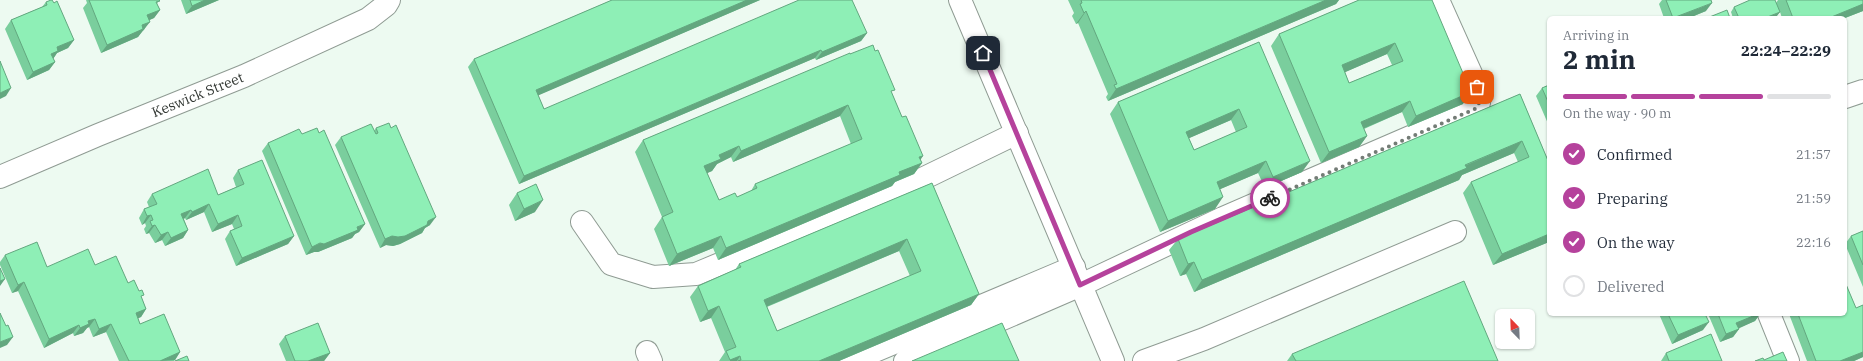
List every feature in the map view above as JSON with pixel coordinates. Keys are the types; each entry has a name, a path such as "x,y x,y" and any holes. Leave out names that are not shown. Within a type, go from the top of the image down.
{"street":[{"name":"Keswick Street","path":"0,177 98,135 244,76 368,20 386,5 389,0"},
{"path":"960,0 1113,361"},
{"path":"851,361 1077,276 1204,226 1475,109 1478,106 1480,98 1477,87 1438,0"},
{"path":"1847,96 1863,91"},
{"path":"582,222 611,264 653,277 696,274 916,182 1017,133"},
{"path":"1144,361 1204,338 1455,232"},
{"path":"905,361 1077,276"},
{"path":"1770,316 1788,361"}],"building":[{"path":"51,0 54,3 57,1 74,40 57,47 58,51 51,54 55,62 33,72 11,20 47,5 46,2"},
{"path":"89,0 159,0 160,1 156,2 160,10 147,15 150,22 142,25 143,29 107,45"},
{"path":"190,0 205,0 192,6"},
{"path":"612,0 747,0 536,90 544,109 799,0 852,0 867,33 822,52 821,50 524,176 474,59"},
{"path":"1081,0 1326,0 1116,89 1114,85 1117,84 1086,11 1084,13 1080,4 1082,3"},
{"path":"1359,0 1432,0 1471,92 1416,116 1410,101 1361,122 1367,136 1329,152 1279,34","holes":["1395,43 1403,61 1349,83 1342,65"]},
{"path":"1666,0 1711,0 1712,3 1678,16 1672,16"},
{"path":"1750,0 1775,0 1780,12 1770,16 1738,16 1734,7"},
{"path":"1786,0 1863,0 1863,4 1834,16 1792,16"},
{"path":"1727,10 1729,16 1712,16"},
{"path":"1259,42 1310,161 1273,177 1266,161 1217,182 1223,197 1168,221 1118,102","holes":["1239,109 1247,127 1194,150 1186,132"]},
{"path":"873,45 875,51 878,50 895,90 891,91 902,117 906,116 923,156 919,157 922,163 899,172 900,175 726,248 721,236 677,254 662,217 673,212 643,140","holes":["848,105 862,139 755,184 757,188 737,197 735,193 719,200 704,166 721,159 719,155 739,146 741,151"]},
{"path":"0,61 11,88 0,93"},
{"path":"1547,86 1547,99 1542,88"},
{"path":"1520,94 1547,158 1547,235 1502,254 1471,182 1529,157 1522,141 1465,165 1467,168 1202,280 1194,262 1188,264 1178,239"},
{"path":"389,123 391,128 396,125 436,217 428,221 427,225 405,236 392,236 385,239 341,137 371,124 376,134 378,133 376,128"},
{"path":"317,128 319,133 324,130 365,224 357,227 358,230 324,244 320,243 312,247 268,143 299,129 302,134"},
{"path":"262,160 294,236 242,258 230,231 242,226 238,215 218,224 209,204 192,212 191,210 181,214 188,230 171,238 168,232 161,235 155,225 152,226 150,221 153,220 151,215 147,216 144,209 157,204 152,194 208,169 218,195 244,184 238,170"},
{"path":"932,183 979,294 819,361 738,361 741,360 740,356 730,360 726,351 736,347 719,306 708,311 698,286 741,267 739,264","holes":["907,239 921,271 777,331 764,300"]},
{"path":"536,184 543,200 524,209 517,193"},
{"path":"1863,231 1863,265 1851,236"},
{"path":"37,242 47,267 88,249 95,265 116,256 128,283 134,280 139,291 142,290 144,295 141,296 146,309 136,313 140,324 164,314 180,352 160,361 129,361 111,324 99,329 95,319 88,321 89,324 80,328 79,325 49,339 24,282 18,285 5,255"},
{"path":"0,268 5,279 0,281"},
{"path":"1464,281 1498,361 1296,361 1292,354"},
{"path":"1847,287 1856,308 1863,305 1863,352 1840,361 1816,361 1799,316 1847,316"},
{"path":"0,313 6,326 8,325 13,337 0,342"},
{"path":"1669,316 1706,316 1709,322 1678,335"},
{"path":"1719,316 1753,316 1736,323 1739,329 1726,334"},
{"path":"318,323 330,353 308,361 295,361 285,336"},
{"path":"1002,323 1019,361 912,361"},
{"path":"1711,334 1722,361 1669,361 1666,353"},
{"path":"1783,352 1787,361 1755,361 1763,358 1764,360"},
{"path":"187,356 189,361 175,361"}],"way so far":[{"path":"1270,198 1475,109 1478,106 1480,98 1477,87"}],"route":[{"path":"983,53 1080,285 1191,232 1270,198"}]}
